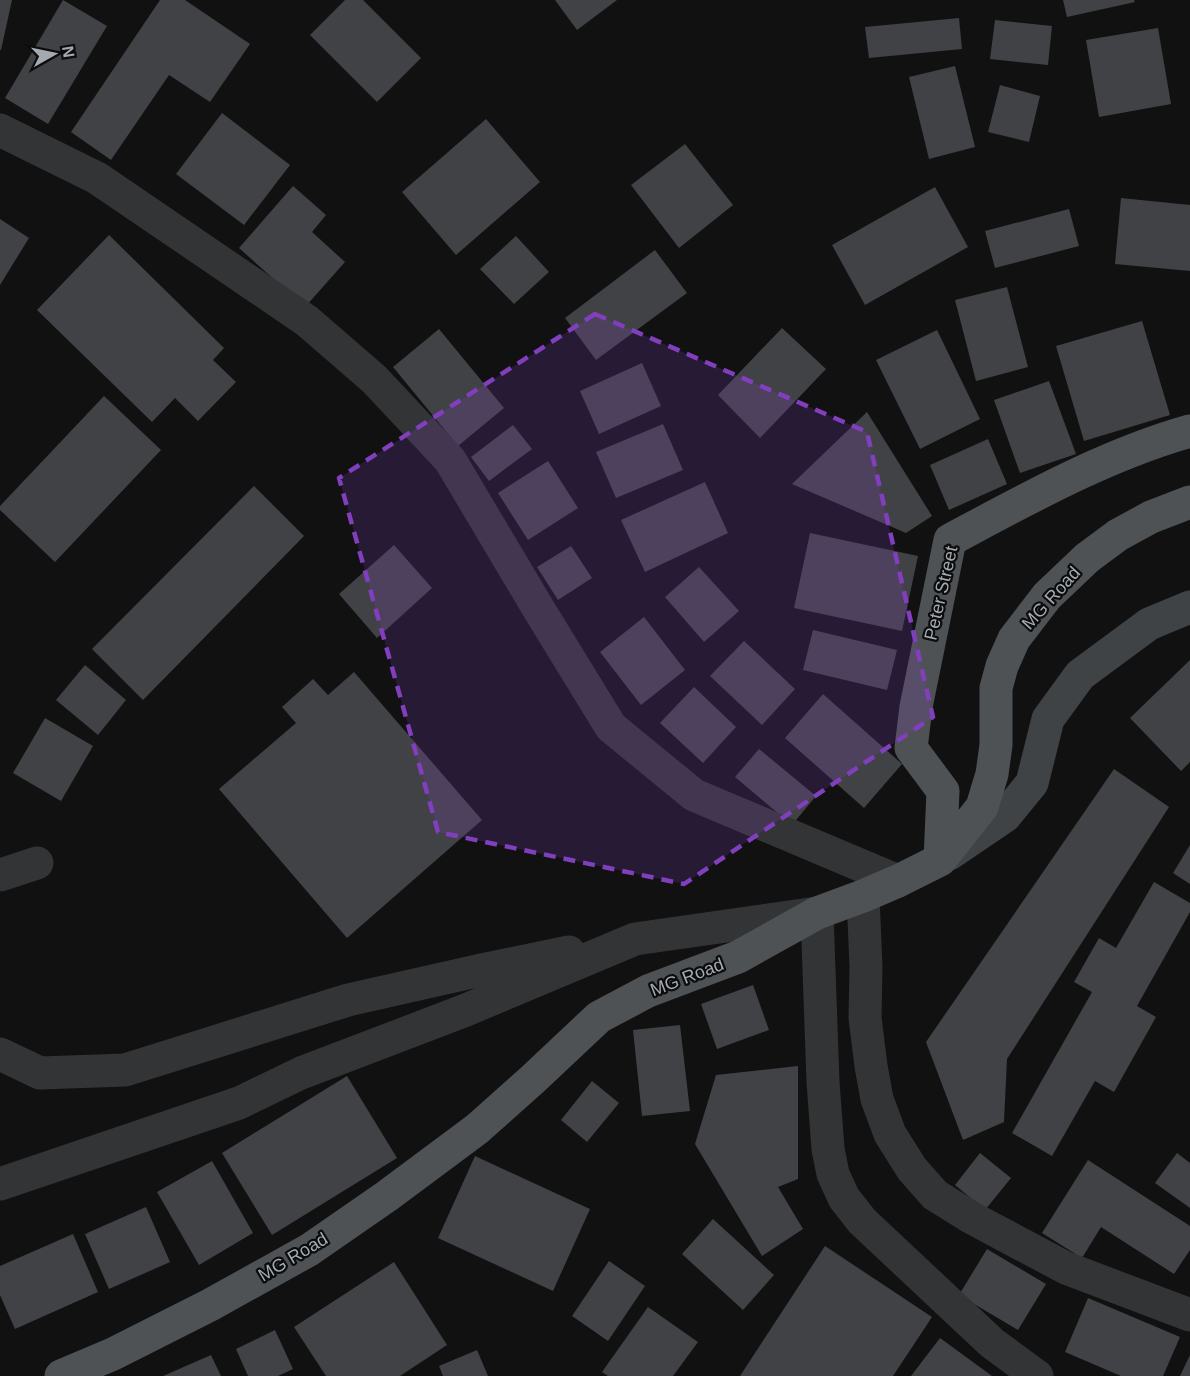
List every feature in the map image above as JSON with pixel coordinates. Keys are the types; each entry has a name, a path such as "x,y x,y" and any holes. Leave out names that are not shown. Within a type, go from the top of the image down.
{"main road":[{"name":"Peter Street","path":"940,860 943,790 910,748 916,707 950,540 1097,465 1190,431"},
{"name":"MG Road","path":"61,1376 113,1354 210,1305 309,1250 477,1129 599,1017 648,992 738,957 817,913 898,881 940,860 982,807 992,774 996,745 996,688 1002,666 1014,639 1047,596 1087,558 1118,535 1151,517 1190,502"},
{"path":"940,860 1005,816 1032,783 1048,719 1080,675 1149,624 1190,607"}],"street":[{"path":"0,130 97,178 307,321 374,379 450,460 611,728 694,795 898,881"},
{"path":"0,875 37,863"},
{"path":"863,896 866,967 865,1018 877,1099 890,1134 912,1169 935,1195 944,1201 1066,1268 1190,1315"},
{"path":"0,1054 40,1073 125,1071 348,1000 481,969 635,939 817,913 823,1082 828,1149 833,1174 844,1198 862,1221 992,1343 1037,1376"},
{"path":"0,1184 239,1103 301,1073 466,1010 635,939"}],"highlighted area":[{"path":"595,314 867,432 933,717 684,884 438,832 339,478"}],"building":[{"path":"0,0 12,0 1,50 0,50"},
{"path":"63,0 107,26 48,124 5,98"},
{"path":"160,0 185,0 250,44 210,102 169,75 111,160 71,132"},
{"path":"345,0 363,0 421,58 377,102 310,35"},
{"path":"555,0 617,0 577,30"},
{"path":"1063,0 1134,0 1135,2 1067,17"},
{"path":"959,18 962,49 869,58 865,27"},
{"path":"995,20 1052,26 1048,65 990,59"},
{"path":"1158,28 1171,104 1099,117 1086,40"},
{"path":"955,66 975,147 929,159 909,77"},
{"path":"1000,85 1040,96 1029,142 988,132"},
{"path":"222,113 290,165 244,225 176,174"},
{"path":"486,119 540,182 456,255 402,192"},
{"path":"685,144 733,205 679,248 631,185"},
{"path":"293,186 326,215 312,232 345,262 305,307 239,248"},
{"path":"935,187 968,247 865,305 832,245"},
{"path":"1121,198 1190,205 1190,271 1115,264"},
{"path":"1069,209 1079,246 995,268 985,231"},
{"path":"0,219 29,238 0,285"},
{"path":"109,235 224,348 213,360 236,382 198,421 175,398 152,422 37,310"},
{"path":"516,236 549,272 514,304 480,269"},
{"path":"655,250 687,293 596,360 565,318"},
{"path":"1007,287 1028,367 976,381 955,300"},
{"path":"1142,321 1170,415 1084,441 1056,346"},
{"path":"782,328 826,369 760,438 718,395"},
{"path":"439,329 504,408 458,446 393,367"},
{"path":"937,330 980,419 920,449 876,360"},
{"path":"642,363 661,406 599,434 580,391"},
{"path":"1049,381 1076,454 1020,473 994,400"},
{"path":"104,396 161,450 55,562 0,510 0,506"},
{"path":"867,412 932,516 906,533 792,484"},
{"path":"663,424 683,470 616,498 596,452"},
{"path":"513,425 532,449 489,481 471,457"},
{"path":"988,439 1007,484 949,510 930,465"},
{"path":"548,461 578,508 528,540 498,493"},
{"path":"705,482 728,533 645,572 621,520"},
{"path":"254,486 304,536 143,700 92,649"},
{"path":"810,533 918,556 902,631 794,608"},
{"path":"394,545 432,588 377,638 339,594"},
{"path":"571,546 592,578 558,600 537,567"},
{"path":"699,567 739,611 704,642 665,597"},
{"path":"644,617 685,670 641,705 600,652"},
{"path":"813,630 897,650 887,690 803,670"},
{"path":"744,641 795,689 762,725 710,676"},
{"path":"1190,660 1190,762 1181,771 1130,718"},
{"path":"85,665 126,700 98,735 56,700"},
{"path":"354,672 482,820 347,938 219,789 296,723 282,707 313,679 328,695"},
{"path":"694,687 736,727 703,763 660,723"},
{"path":"823,694 902,764 864,808 785,738"},
{"path":"45,718 93,746 61,801 13,773"},
{"path":"759,749 816,796 792,825 735,777"},
{"path":"1114,769 1169,807 1007,1059 1004,1122 963,1140 926,1042"},
{"path":"1190,845 1190,884 1173,873"},
{"path":"1154,882 1190,903 1190,912 1137,1006 1156,1017 1114,1092 1095,1081 1052,1156 1012,1133 1092,992 1074,982 1099,938 1116,948"},
{"path":"753,985 769,1030 717,1049 701,1004"},
{"path":"680,1025 690,1111 642,1116 633,1030"},
{"path":"798,1066 798,1179 778,1187 803,1229 762,1256 695,1144 716,1075"},
{"path":"347,1076 397,1158 272,1235 222,1153"},
{"path":"592,1081 619,1103 587,1142 561,1120"},
{"path":"980,1153 1011,1178 985,1210 955,1185"},
{"path":"1177,1153 1190,1163 1190,1208 1155,1183"},
{"path":"475,1156 590,1209 553,1291 438,1238"},
{"path":"1088,1160 1190,1226 1190,1250 1174,1274 1101,1227 1082,1258 1042,1233"},
{"path":"212,1161 253,1233 199,1265 157,1192"},
{"path":"146,1207 170,1262 109,1289 85,1234"},
{"path":"713,1219 774,1275 743,1310 682,1254"},
{"path":"73,1234 98,1292 15,1329 0,1295 0,1266"},
{"path":"825,1246 932,1317 893,1376 740,1376"},
{"path":"987,1249 1046,1284 1018,1330 959,1295"},
{"path":"609,1261 645,1286 608,1341 572,1316"},
{"path":"394,1262 447,1345 400,1376 326,1376 294,1327"},
{"path":"1088,1298 1180,1337 1163,1376 1121,1376 1065,1352"},
{"path":"648,1307 698,1342 673,1376 608,1376 602,1372"},
{"path":"275,1330 293,1369 278,1376 248,1376 236,1349"},
{"path":"940,1338 992,1376 911,1376"},
{"path":"477,1350 488,1376 443,1376 439,1366"},
{"path":"211,1355 221,1376 163,1376"},
{"path":"1190,1355 1190,1376 1180,1376"}]}
